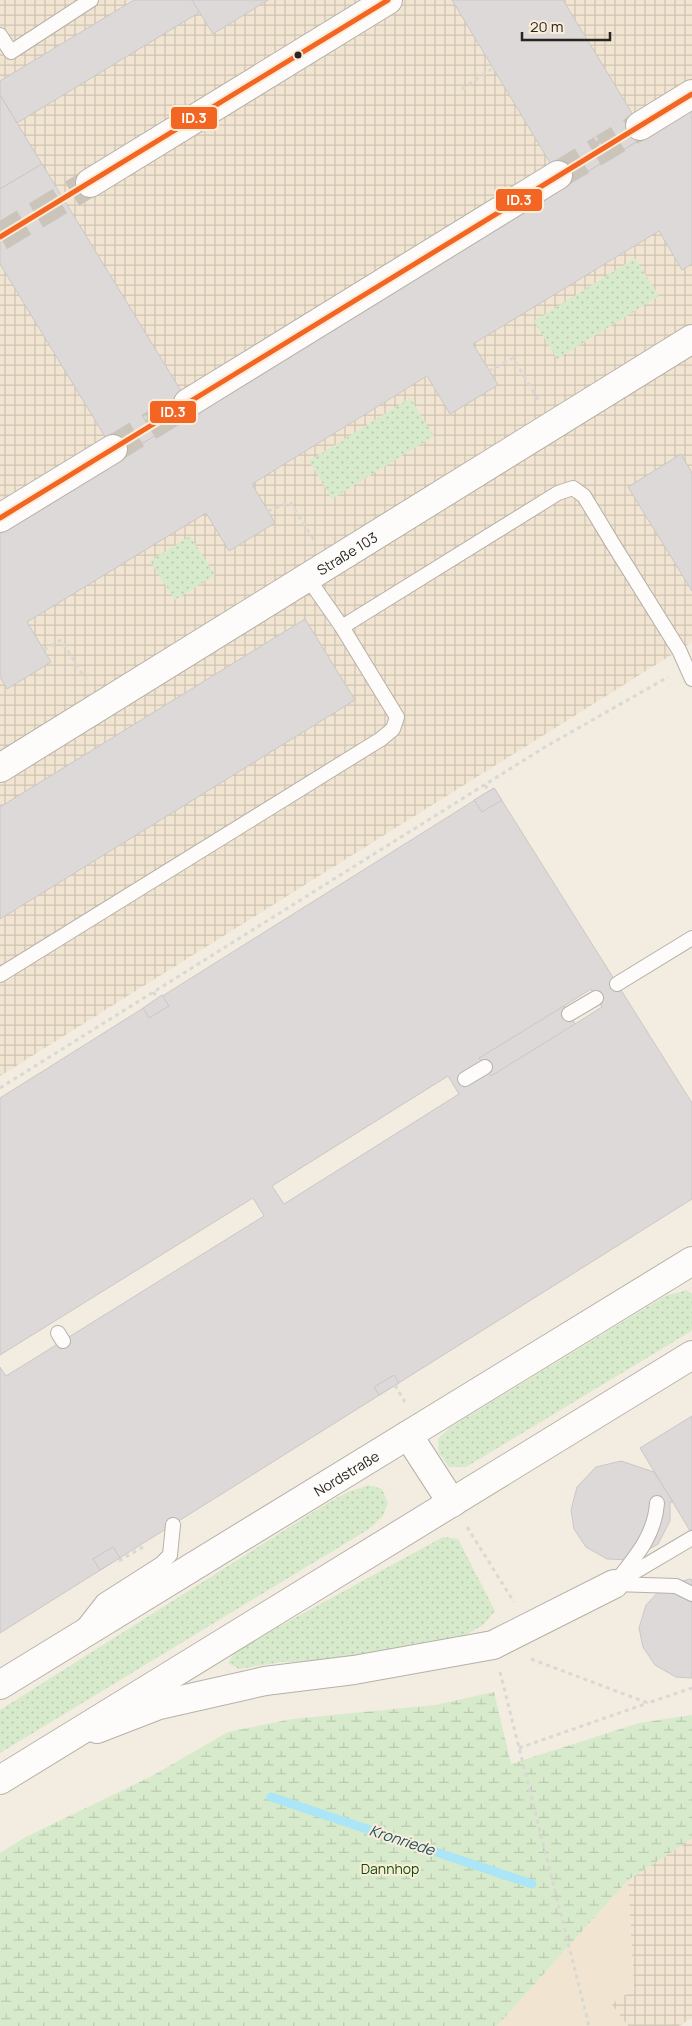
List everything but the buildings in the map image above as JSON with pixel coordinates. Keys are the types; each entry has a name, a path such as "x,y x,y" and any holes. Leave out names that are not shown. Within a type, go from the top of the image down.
{"street":[{"path":"90,183 388,0"},
{"path":"640,126 692,94"},
{"path":"188,402 558,176"},
{"name":"Straße 103","path":"0,768 692,339"},
{"path":"0,518 113,449"},
{"name":"Nordstraße","path":"0,1685 72,1641 408,1421 692,1261"},
{"path":"0,1780 692,1355"},
{"path":"408,1421 452,1503"},
{"path":"65,1741 159,1704 265,1681 354,1670 493,1645 614,1584"}],"lane":[{"path":"0,35 11,52 91,0"},
{"path":"342,627 558,493 573,488 584,496 679,650 689,673"},
{"path":"0,975 381,739 393,729 397,717 342,627 318,571"},
{"path":"618,984 692,938"},
{"path":"569,1014 593,1000"},
{"path":"465,1079 485,1067"},
{"path":"614,1584 645,1545 656,1519 657,1503"},
{"path":"72,1641 103,1600 161,1564 170,1555 173,1525"},
{"path":"614,1584 692,1538"},
{"path":"614,1584 676,1586 692,1594"}],"path":[{"path":"462,89 493,68"},
{"path":"595,137 602,148"},
{"path":"14,205 25,222"},
{"path":"489,371 513,358 554,424"},
{"path":"140,409 151,426"},
{"path":"268,511 290,502 318,571"},
{"path":"44,650 60,640 101,704"},
{"path":"0,1088 545,747 689,673"},
{"path":"485,784 489,791"},
{"path":"154,992 158,998"},
{"path":"394,1385 408,1421"},
{"path":"493,1645 648,1703"},
{"path":"589,2026 520,1748 692,1688"}],"shaded area":[{"path":"0,0 692,0 692,642 0,1076"},
{"path":"692,1839 692,2018 679,2026 628,2026 611,2004 634,1989 628,1880"},
{"path":"628,1880 634,1989 611,2004 628,2026 497,2026"}],"green space":[{"path":"635,258 659,296 557,359 534,321"},
{"path":"410,398 434,436 332,499 309,461"},
{"path":"190,536 215,575 175,600 150,561"},
{"path":"687,1290 692,1294 692,1330 688,1333 466,1467 449,1467 439,1453 438,1439 449,1428 665,1296"},
{"path":"369,1485 382,1489 388,1503 383,1516 369,1529 0,1753 0,1710 326,1504 348,1492"},
{"path":"443,1537 458,1539 495,1611 483,1625 457,1640 340,1661 282,1662 239,1669 228,1663 236,1650"},
{"name":"Dannhop","path":"494,1692 511,1764 639,1723 692,1715 692,1839 628,1880 497,2026 0,2026 0,1853 24,1838 152,1776 228,1732 292,1719 435,1705"}],"waterway":[{"name":"Kronriede","path":"271,1797 532,1884"}],"tunnel":[{"path":"558,175 640,126"},
{"path":"0,237 90,183"},
{"path":"113,449 188,403"}],"transit line":[{"name":"ID.3","path":"0,237 388,0"},
{"name":"ID.3","path":"0,518 692,94"}]}
